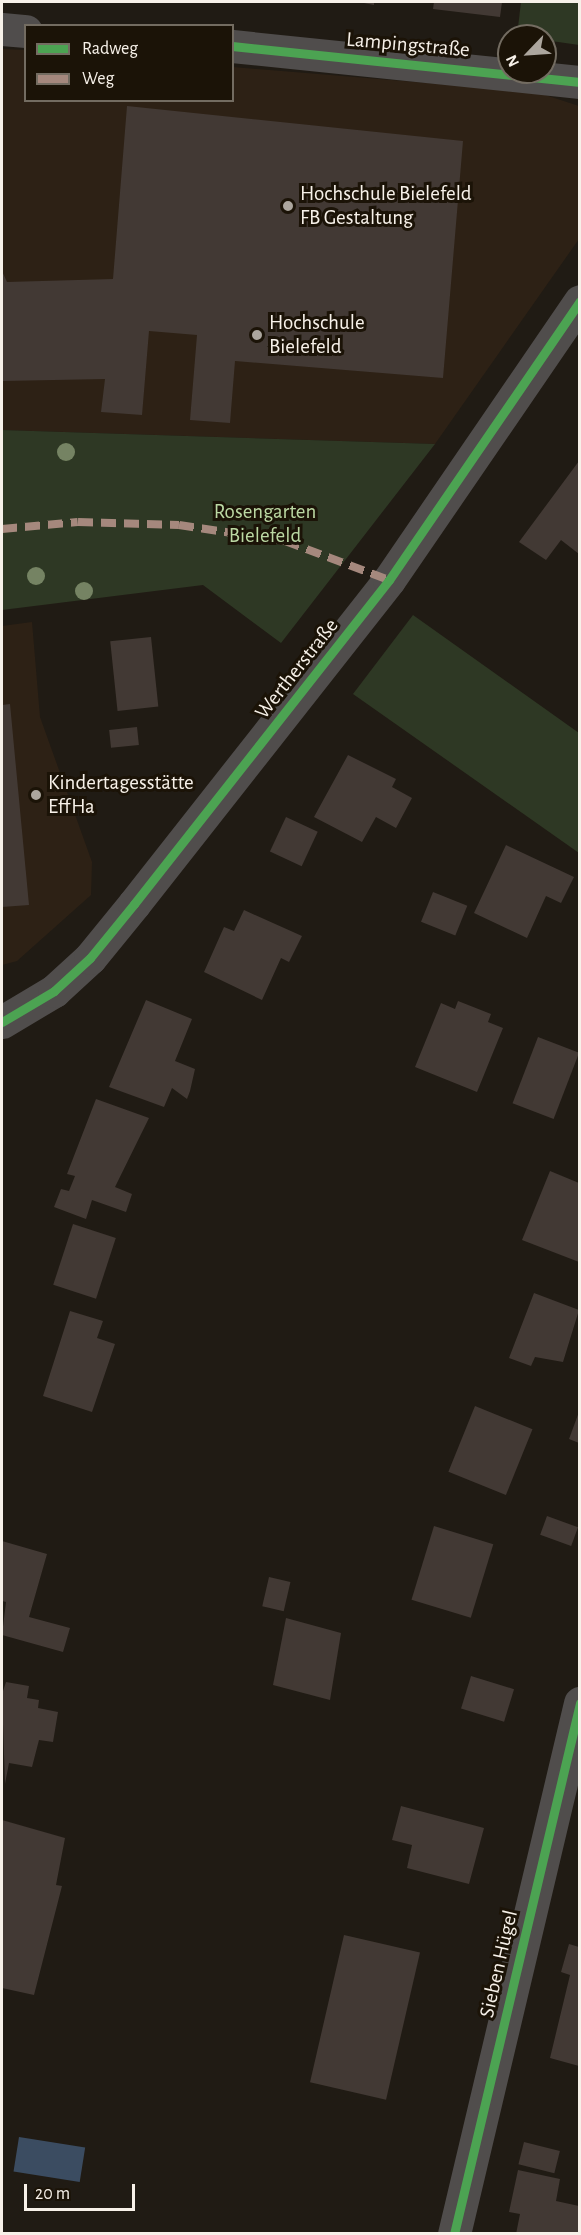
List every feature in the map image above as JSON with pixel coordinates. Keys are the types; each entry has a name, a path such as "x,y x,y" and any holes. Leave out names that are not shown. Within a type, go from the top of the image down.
{"street":[{"path":"2,29 24,31"},
{"name":"Lampingstraße","path":"234,46 579,82"},
{"name":"Wertherstraße","path":"2,1022 54,991 90,958 134,904 390,580 579,301"},
{"name":"Sieben Hügel","path":"454,2234 579,1703"}],"shaded area":[{"name":"Hochschule Bielefeld","path":"2,49 24,50 24,102 234,102 234,67 536,92 579,106 579,239 435,444 2,430"},
{"name":"Kindertagesstätte EffHa","path":"32,622 40,717 92,862 91,895 17,961 2,965 2,626"}],"green space":[{"path":"521,2 579,2 579,45 557,42 557,24 518,24"},
{"name":"Rosengarten Bielefeld","path":"2,430 435,444 281,643 203,585 2,610"},
{"path":"413,615 579,733 579,853 353,694"}],"water":[{"path":"19,2137 85,2147 80,2182 14,2172"}],"building":[{"path":"434,2 502,2 500,17 433,9"},
{"name":"Hochschule Bielefeld FB Gestaltung","path":"127,106 463,141 443,378 235,361 230,423 190,420 197,335 149,331 142,415 101,412 105,379 2,381 2,271 7,282 113,279"},
{"path":"579,461 579,554 561,540 546,560 519,542"},
{"path":"151,637 158,707 118,711 110,641"},
{"path":"10,704 29,905 2,907 2,705"},
{"path":"137,727 139,745 111,748 109,730"},
{"path":"348,755 396,779 392,787 412,798 396,828 376,817 362,842 314,817"},
{"path":"286,817 318,832 302,866 270,851"},
{"path":"506,845 574,877 561,903 546,896 527,938 474,913"},
{"path":"433,892 467,906 455,936 421,922"},
{"path":"244,910 302,936 289,962 281,958 262,1000 204,972 224,927 234,931"},
{"path":"146,1000 192,1019 175,1061 195,1069 190,1091 187,1099 172,1088 164,1107 109,1087"},
{"path":"458,1001 491,1014 488,1022 503,1028 477,1092 415,1067 441,1003 455,1009"},
{"path":"538,1037 579,1053 554,1119 513,1103"},
{"path":"96,1099 149,1118 115,1187 132,1194 126,1212 92,1200 86,1219 54,1207 61,1189 69,1191 75,1176 67,1174"},
{"path":"550,1171 579,1183 579,1262 522,1240"},
{"path":"73,1224 116,1238 96,1299 53,1285"},
{"path":"534,1293 579,1310 563,1362 535,1357 531,1366 509,1358"},
{"path":"70,1311 103,1321 97,1338 115,1344 92,1412 43,1396"},
{"path":"475,1406 532,1429 506,1495 448,1472"},
{"path":"579,1412 579,1443 569,1439"},
{"path":"547,1516 578,1527 571,1546 540,1535"},
{"path":"434,1526 493,1544 471,1618 411,1600"},
{"path":"2,1541 47,1554 29,1617 70,1628 63,1652 2,1635 6,1602 2,1601"},
{"path":"269,1577 290,1582 284,1611 262,1606"},
{"path":"286,1618 341,1633 330,1700 273,1685"},
{"path":"471,1676 514,1689 504,1722 461,1709"},
{"path":"6,1682 29,1686 27,1698 39,1700 38,1708 58,1712 53,1742 39,1740 32,1767 9,1763 5,1784 2,1694"},
{"path":"401,1806 484,1828 469,1884 407,1868 412,1845 392,1840"},
{"path":"2,1820 65,1838 56,1885 62,1886 34,1995 2,1988"},
{"path":"344,1935 420,1953 386,2100 310,2082"},
{"path":"569,1944 579,1947 579,2066 550,2058 570,1975 561,1972"},
{"path":"524,2142 560,2151 554,2173 518,2164"},
{"path":"518,2170 560,2179 556,2201 579,2206 579,2234 516,2234 520,2214 509,2212"}],"marked path":[{"path":"2,529 78,522 179,525 285,541 389,580"}],"cycle path":[{"path":"234,46 580,82"},
{"path":"2,1022 54,991 90,958 134,904 389,580 580,301"},
{"path":"454,2234 580,1703"}],"place":[{"name":"Hochschule Bielefeld FB Gestaltung","path":"288,206"},
{"name":"Hochschule Bielefeld","path":"257,335"},
{"name":"Kindertagesstätte EffHa","path":"36,795"}]}
